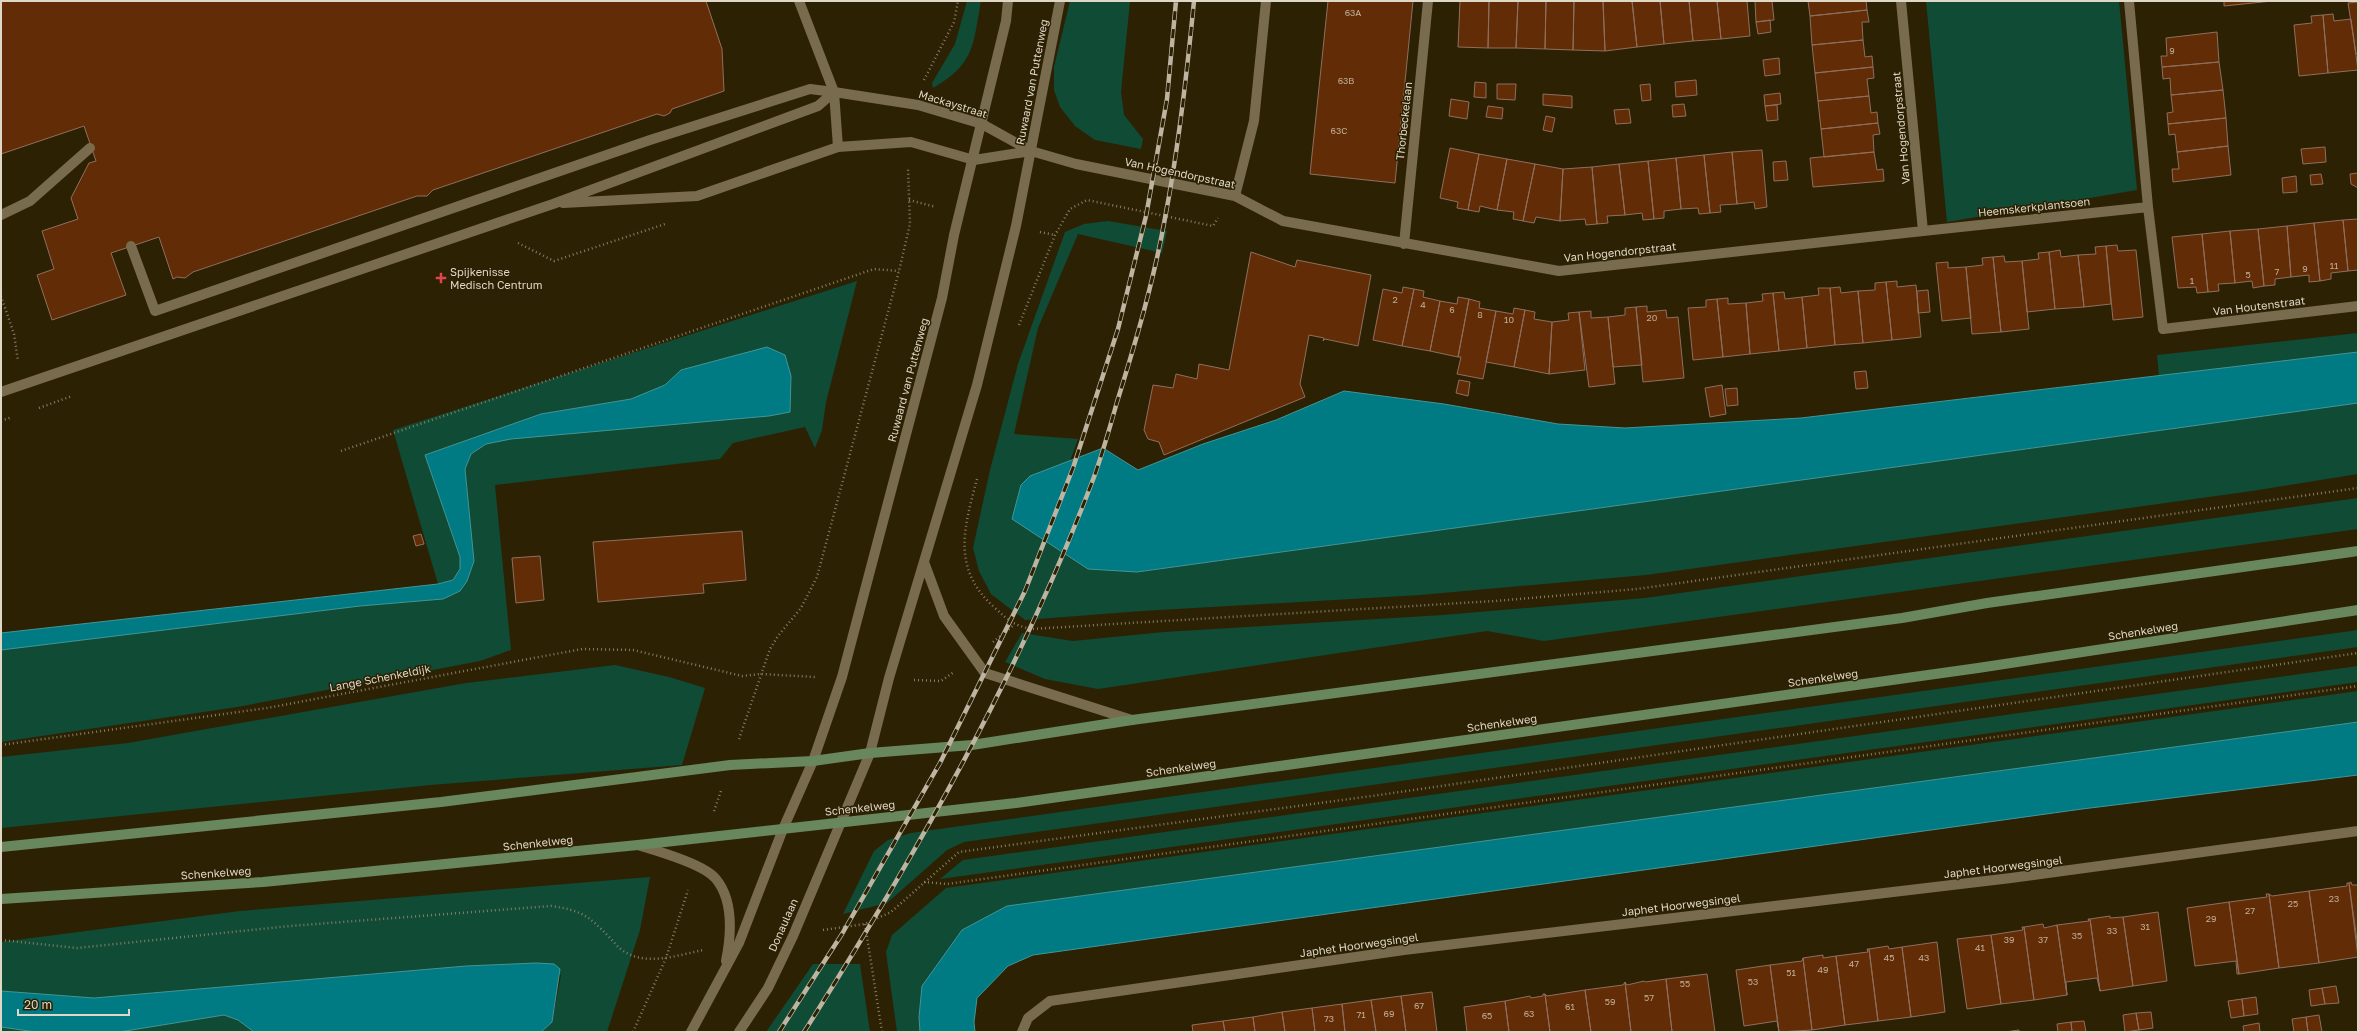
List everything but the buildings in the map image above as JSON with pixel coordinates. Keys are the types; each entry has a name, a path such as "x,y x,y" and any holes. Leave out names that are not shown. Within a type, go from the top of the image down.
{"main road":[{"path":"1,847 441,802 730,765 813,761 870,753 972,745 1132,720 1902,618 1987,603 2358,550"},
{"name":"Schenkelweg","path":"1,899 263,882 638,845 1016,803 1970,670 2358,610"}],"street":[{"path":"799,1 834,92 838,148"},
{"name":"Ruwaard van Puttenweg","path":"783,829 813,761 842,677 942,298 954,235 974,160 1006,21 1008,1"},
{"name":"Ruwaard van Puttenweg","path":"870,753 889,678 977,385 1016,226 1060,1"},
{"path":"1235,196 1254,121 1266,1"},
{"name":"Thorbeckelaan","path":"1404,244 1428,1"},
{"name":"Van Hogendorpstraat","path":"1031,152 1076,164 1235,196 1283,221 1559,271 1923,231 1901,1"},
{"path":"2129,1 2148,207"},
{"name":"Mackaystraat","path":"131,246 154,311 650,140 810,88 918,105 982,124 1031,152"},
{"path":"1,392 553,204 818,106 834,92"},
{"path":"553,204 697,196 838,148 911,142 974,160 1031,152"},
{"path":"1,215 30,201 90,148"},
{"name":"Heemskerkplantsoen","path":"1923,231 2148,207"},
{"name":"Van Houtenstraat","path":"2148,207 2163,329 2358,306"},
{"path":"924,562 944,616 972,658 985,673 1132,720"},
{"name":"Donaulaan","path":"739,1032 768,988 792,936 870,753"},
{"path":"691,1032 739,943 783,829"},
{"name":"Japhet Hoorwegsingel","path":"1022,1032 1028,1018 1050,1001 1404,950 2011,878 2358,831"},
{"path":"638,845 696,866 716,878 726,900 730,921 729,944 724,971"}],"path":[{"path":"918,105 921,87 927,72 954,22 958,1"},
{"path":"341,451 874,269 899,271 910,224 908,179 911,142"},
{"path":"1017,330 1055,235 1070,209 1087,200 1213,226 1235,196"},
{"path":"510,246 517,243 554,261 666,224"},
{"name":"Lange Schenkeldijk","path":"1,745 267,708 582,649 633,650 742,676 761,674 770,649 778,636 801,608 817,577 899,271"},
{"path":"1,296 14,334 22,385 31,410 78,394"},
{"path":"1,421 16,416"},
{"path":"978,476 964,530 966,568 981,596 1014,625 1031,629 1495,601 1637,589 2358,488"},
{"path":"882,1032 865,924 891,912 959,852 1378,795 2358,653"},
{"path":"924,882 947,884 2358,686"},
{"path":"1,940 77,948 290,926 552,906 573,909 594,920 624,952 641,958 666,958 633,1032"}],"green space":[{"path":"967,1 981,1 976,30 970,52 965,62 957,70 933,88 932,83 955,44"},
{"path":"1070,1 1130,1 1121,92 1124,115 1143,139 1141,149 1095,140 1075,126 1060,107 1054,90 1054,67"},
{"path":"1926,1 2119,1 2137,190 1947,222"},
{"path":"1108,221 1167,231 1162,253 1078,234 1038,328 1014,434 1078,439 1070,461 1030,476 1088,569 1138,572 2358,403 2358,474 2252,491 1646,575 1420,595 1142,611 1025,620 991,594 979,571 973,548 990,470 1018,364 1065,232 1084,224"},
{"path":"857,281 826,402 822,430 815,448 805,427 733,443 720,459 495,485 511,650 480,661 237,707 1,742 1,650 360,606 443,599 460,590 474,561 465,469 471,454 486,444 511,439 769,416 790,412 791,376 681,370 665,385 631,399 541,414 425,455 460,557 460,569 453,580 438,584 393,430"},
{"path":"2358,333 2358,352 2159,376 2157,355"},
{"path":"2358,498 2358,529 1544,641 1487,631 1098,689 1045,679 1005,662 1022,633 1073,641 1164,632 1443,615 1645,598"},
{"path":"2358,630 2358,647 964,842 947,850 887,903 843,914 874,851 888,840 911,833"},
{"path":"615,665 669,677 705,688 682,765 431,785 1,828 1,757 128,743 466,683"},
{"path":"2358,666 2358,682 940,879 963,860"},
{"path":"2358,691 2358,722 1007,906 962,930 922,986 919,1017 920,1032 897,1032 886,952 892,935 946,888"},
{"path":"650,877 640,930 607,1032 541,1032 552,1022 561,975 536,963 466,966 94,998 1,991 1,942 240,911"},
{"path":"813,964 860,964 870,1032 766,1032"},
{"path":"224,1015 238,1020 254,1032 119,1032"},
{"path":"1,1027 36,1032 1,1032"}],"water":[{"path":"767,347 785,355 791,376 790,412 769,416 511,439 486,444 471,454 465,469 474,561 467,581 460,591 443,599 360,606 1,650 1,633 438,584 453,580 460,569 460,557 425,455 541,414 631,399 665,385 681,370"},
{"path":"2358,352 2358,403 1137,572 1088,569 1012,519 1021,485 1030,476 1103,448 1138,470 1203,444 1276,420 1344,391 1444,404 1558,424 1625,428 1801,418"},
{"path":"2358,722 2358,775 2082,809 1033,955 1008,966 977,998 974,1022 975,1032 920,1032 919,1017 922,986 962,930 1007,906"},
{"path":"536,963 554,964 560,969 552,1022 541,1032 254,1032 238,1020 224,1015 119,1032 36,1032 1,1027 1,991 94,998 466,966"}],"railway":[{"path":"779,1032 842,934 940,763 1025,591 1073,468 1118,329 1146,216 1167,99 1176,1"},
{"path":"804,1032 886,898 963,762 1033,622 1065,550 1094,477 1138,333 1161,241 1178,137 1194,1"}],"place":[{"name":"Spijkenisse Medisch Centrum","path":"441,278"}]}
